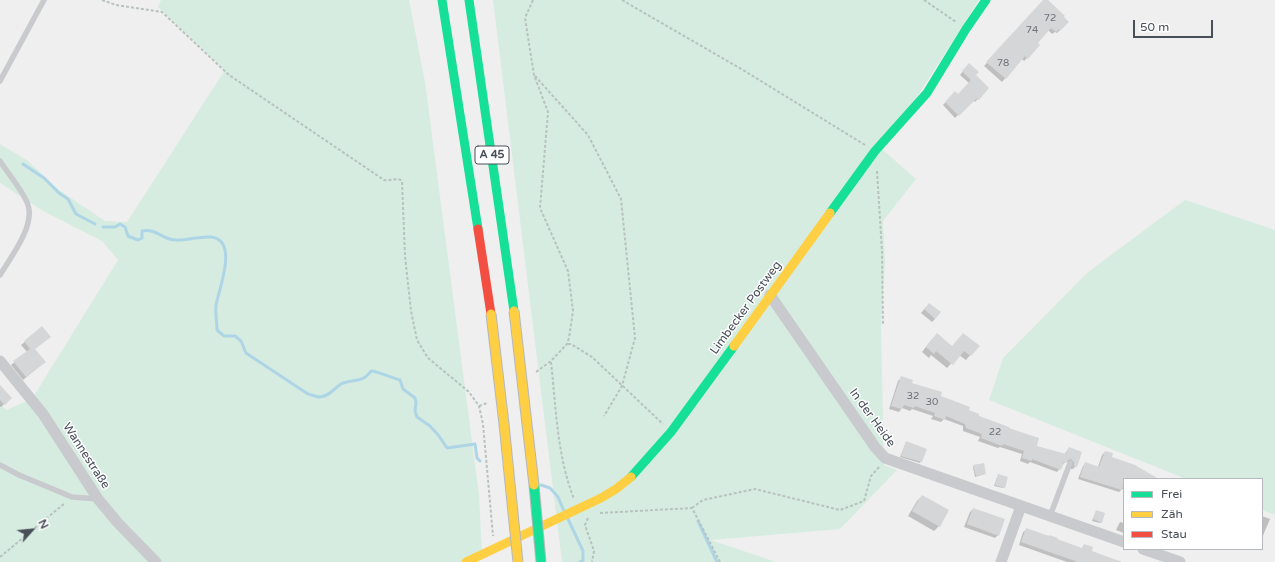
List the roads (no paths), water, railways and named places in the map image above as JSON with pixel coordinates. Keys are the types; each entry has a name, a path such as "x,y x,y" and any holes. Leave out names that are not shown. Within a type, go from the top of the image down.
{"main road":[{"name":"A 45","path":"442,0 491,314 518,562"},
{"name":"A 45","path":"469,0 514,311 535,493 541,562"},
{"name":"Limbecker Postweg","path":"466,562 495,547 559,519 606,495 628,480 646,461 671,432 875,151 927,93 966,29 986,0"}],"street":[{"name":"In der Heide","path":"770,295 875,447 886,458 1123,542"},
{"name":"Wannestraße","path":"0,361 43,414 98,499 118,523 156,562"},
{"path":"1001,562 1021,506"},
{"path":"1146,550 1180,562"}],"lane":[{"path":"0,81 44,0"},
{"path":"0,161 28,204 30,212 24,234 0,275"},
{"path":"1050,516 1070,463"},
{"path":"0,465 19,475 72,497 98,499"}],"waterway":[{"path":"23,164 44,178 59,193 68,199 76,214 95,224"},
{"path":"103,227 115,227 120,224 125,227 128,236 138,240 142,238 142,231 152,231 172,240 207,237 219,240 224,247 226,256 223,277 216,305 216,314 217,330 224,336 235,336 241,341 246,353 308,394 320,397 326,395 345,382 364,378 371,371 400,380 403,389 415,398 415,411 417,417 430,426 447,448 475,444 477,458 480,461"},
{"path":"541,485 550,488 558,497 564,511"},
{"path":"568,519 583,551 583,560 580,562"},
{"path":"698,521 717,562"}]}
